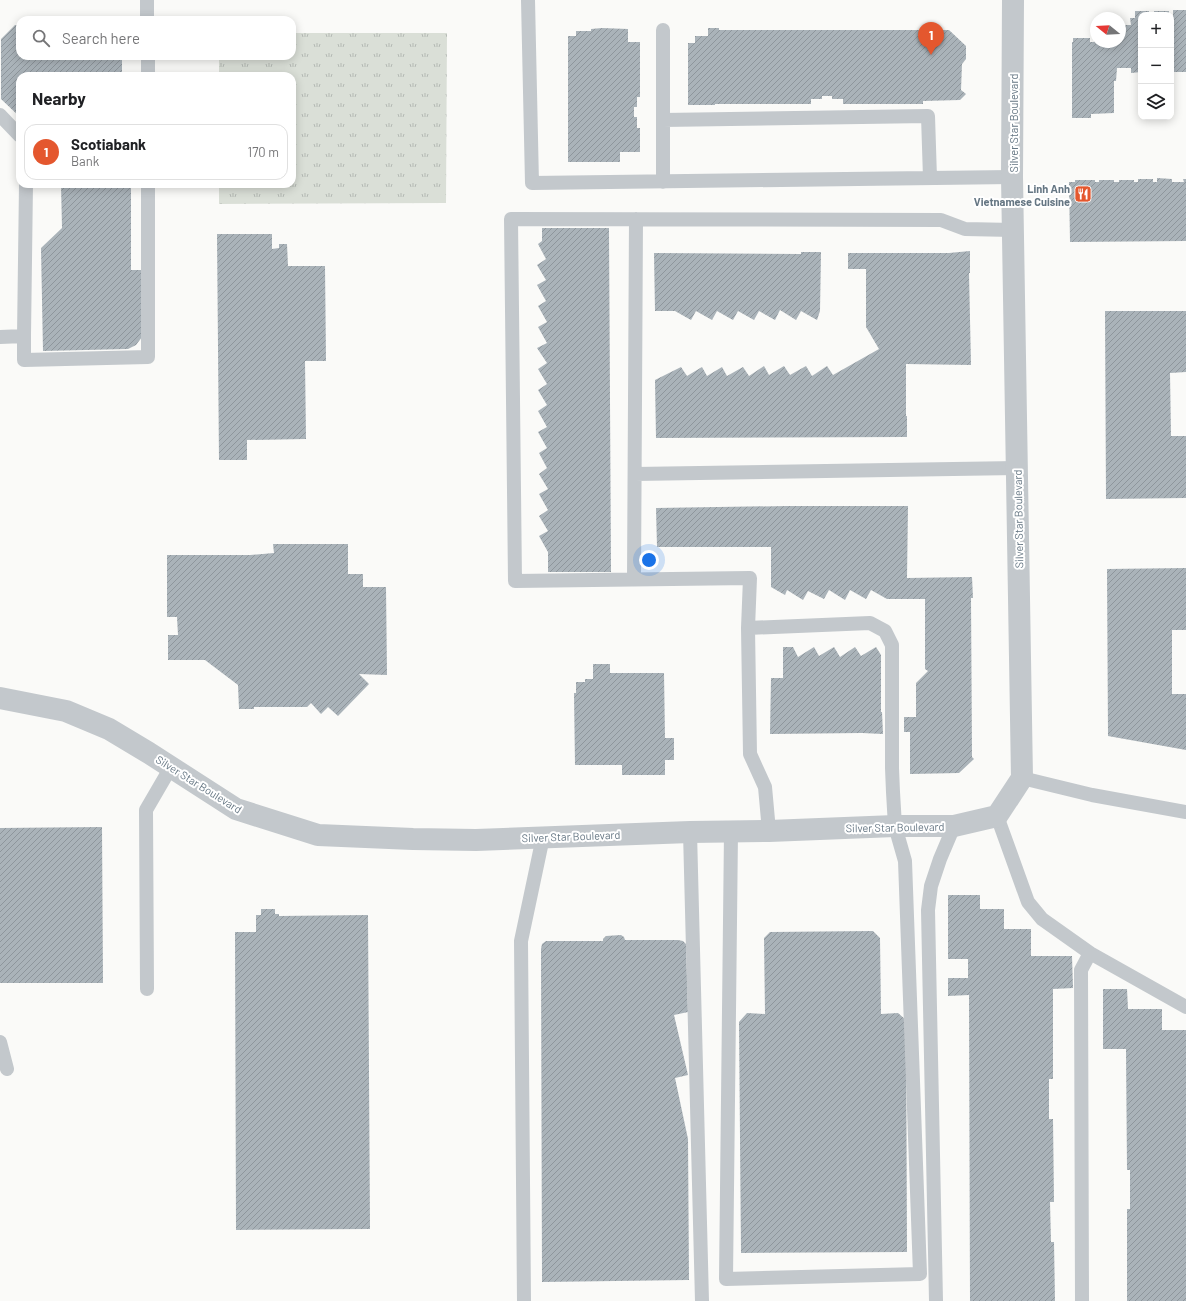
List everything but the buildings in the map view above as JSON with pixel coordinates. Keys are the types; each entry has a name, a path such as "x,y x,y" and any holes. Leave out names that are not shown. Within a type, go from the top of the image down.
{"street":[{"name":"Silver Star Boulevard","path":"1013,0 1012,177 1022,778"},
{"name":"Silver Star Boulevard","path":"0,698 66,711 108,729 171,767 236,810 318,835 476,840 543,836 769,831 895,826 954,826 997,816"},
{"path":"997,816 1022,778"}],"lane":[{"path":"147,0 148,16"},
{"path":"528,0 532,183 1012,177"},
{"path":"663,30 663,182"},
{"path":"148,60 148,72"},
{"path":"0,115 16,132"},
{"path":"663,120 928,116 930,178"},
{"path":"26,188 24,360 148,357 148,188"},
{"path":"769,831 765,787 750,754 748,628 750,578 515,581 510,218 941,220 964,229 1013,230"},
{"path":"634,579 636,219"},
{"path":"0,337 24,336"},
{"path":"635,474 1017,468"},
{"path":"731,832 726,1279 920,1274 905,861 895,826 892,768 892,645 885,631 870,623 748,628"},
{"path":"147,989 146,810 171,767"},
{"path":"1022,778 1092,795 1186,812"},
{"path":"997,816 1028,902 1042,920 1090,953 1186,1007"},
{"path":"936,1301 928,910 931,886 940,859 954,826"},
{"path":"690,832 702,1301"},
{"path":"524,1301 521,941 543,836"},
{"path":"1082,1301 1081,970 1090,953"},
{"path":"0,1042 7,1069"}],"green space":[{"path":"296,33 447,33 446,203 219,204 219,188 296,188 296,72 219,72 219,60 296,60"}],"place":[{"name":"Scotiabank","path":"931,55"},
{"name":"Linh Anh Vietnamese Cuisine","path":"1083,194"}]}
